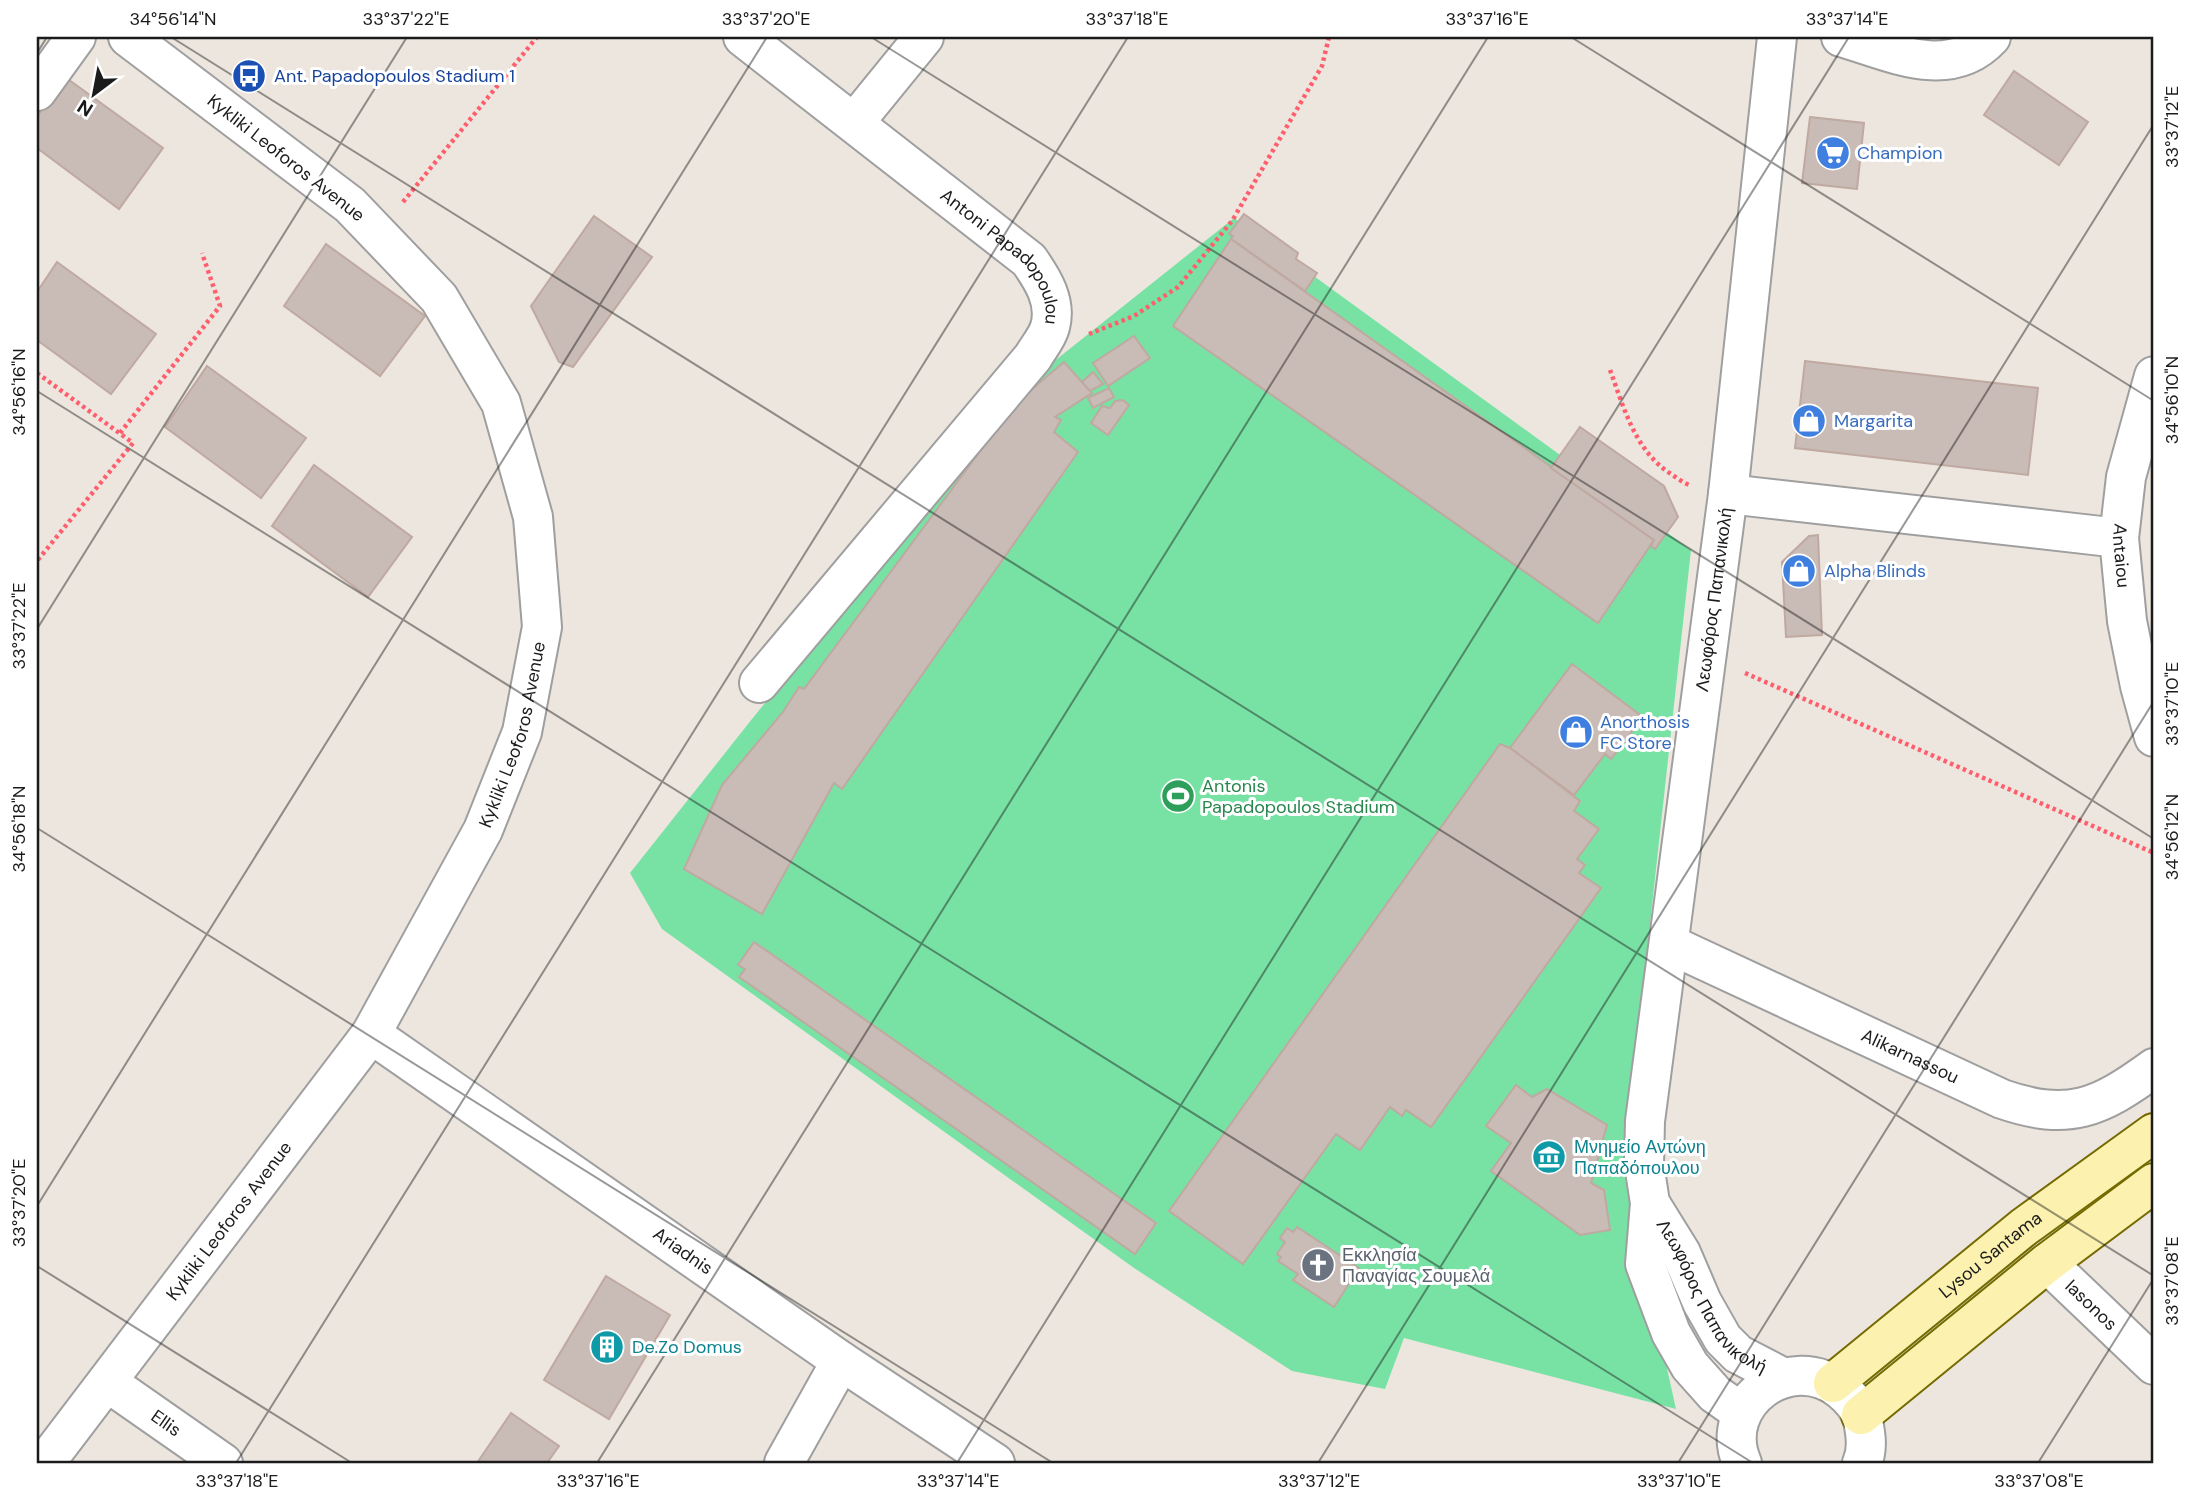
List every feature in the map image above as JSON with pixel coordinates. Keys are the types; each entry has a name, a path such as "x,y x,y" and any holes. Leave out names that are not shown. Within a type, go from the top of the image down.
{"main road":[{"name":"Lysou Santama","path":"1833,1383 2024,1227 2154,1133"},
{"path":"1861,1415 2047,1263 2154,1183"}],"street":[{"path":"37,91 76,37"},
{"name":"Kykliki Leoforos Avenue","path":"45,1463 371,1034 483,830 522,732 542,627 533,517 501,403 439,298 351,205 128,37"},
{"name":"Antoni Papadopoulou","path":"743,37 1029,260 1044,281 1053,307 1049,329 1033,357 759,683"},
{"path":"854,122 924,37"},
{"name":"Λεωφόρος Παπανικολή","path":"1742,1413 1715,1394 1690,1366 1671,1333 1645,1264 1650,1203 1644,1164 1646,1121 1728,494 1777,37"},
{"path":"1841,37 1926,61 1949,61 1968,55 1991,37"},
{"name":"Antaiou","path":"2154,376 2126,477 2119,538 2127,621 2154,737"},
{"path":"1728,494 2119,538"},
{"name":"Alikarnassou","path":"1669,944 2002,1099 2024,1106 2043,1110 2086,1107 2126,1089 2154,1069"},
{"name":"Ariadnis","path":"371,1034 841,1361 995,1463"},
{"name":"Λεωφόρος Παπανικολή","path":"1650,1203 1681,1253 1702,1302 1723,1339 1738,1354 1784,1378"},
{"name":"Iasonos","path":"2047,1263 2148,1347"},
{"path":"783,1463 841,1361"},
{"path":"1742,1463 1738,1455 1737,1434 1742,1413 1752,1398 1766,1386 1784,1378 1802,1375 1833,1383 1850,1397 1861,1415 1866,1436 1862,1463"},
{"name":"Ellis","path":"107,1382 223,1463"}],"path":[{"path":"378,233 537,37"},
{"path":"1033,357 1134,316 1178,287 1232,221 1322,66 1329,37"},
{"path":"120,433 220,306 202,253"},
{"path":"1610,370 1630,425 1657,465 1685,483 1728,494"},
{"path":"37,373 133,443 37,561"},
{"path":"1707,656 2154,853"}],"green space":[{"name":"Antonis Papadopoulos Stadium","path":"1234,218 1691,550 1623,1170 1676,1409 1404,1338 1385,1389 1292,1371 1134,1268 662,929 630,873 1018,390"}],"building":[{"path":"2014,71 2088,122 2059,165 1984,115"},
{"path":"65,77 163,148 119,209 37,148 37,117"},
{"name":"Champion","path":"1810,117 1864,123 1857,189 1802,183"},
{"path":"1244,214 1298,253 1296,259 1317,273 1305,291 1231,239 1233,236 1229,234"},
{"path":"594,216 652,257 573,367 559,362 531,306"},
{"path":"1231,239 1654,540 1598,623 1173,326"},
{"path":"326,244 425,316 380,376 284,306"},
{"path":"57,262 156,334 111,394 37,340 37,292"},
{"path":"1134,336 1150,358 1108,386 1093,363"},
{"path":"1805,361 2038,388 2028,475 1795,448"},
{"path":"1064,362 1092,393 1055,417 1061,420 1054,432 1078,452 842,789 834,783 762,914 684,869 722,785 783,712 799,687 804,689 1009,412"},
{"path":"207,366 306,438 261,498 165,427"},
{"path":"1093,372 1103,384 1090,391 1082,382"},
{"path":"1109,388 1114,397 1093,408 1088,398"},
{"path":"1123,400 1129,405 1108,435 1091,423 1102,406 1110,408 1115,401"},
{"path":"1580,427 1664,486 1678,517 1655,549 1651,546 1654,540 1551,468"},
{"path":"314,465 412,537 368,597 272,526"},
{"path":"1818,535 1822,635 1786,637 1782,562 1809,536"},
{"name":"Anorthosis FC Store","path":"1572,664 1643,717 1611,759 1605,754 1574,795 1510,748"},
{"path":"1500,744 1510,748 1580,801 1574,811 1599,829 1577,859 1585,865 1579,873 1601,888 1431,1127 1406,1110 1402,1116 1390,1107 1360,1150 1336,1134 1243,1264 1169,1211"},
{"path":"754,942 1156,1223 1135,1254 739,977 745,969 738,965"},
{"name":"Μνημείο Αντώνη Παπαδόπουλου","path":"1516,1085 1532,1097 1547,1089 1607,1125 1591,1183 1604,1190 1610,1230 1580,1235 1491,1171 1511,1143 1486,1126"},
{"name":"Εκκλησία Παναγίας Σουμελά","path":"1297,1227 1359,1268 1334,1307 1293,1280 1298,1274 1278,1261 1281,1257 1277,1254 1285,1242 1280,1238 1287,1228 1293,1232"},
{"name":"De.Zo Domus","path":"606,1276 670,1315 609,1419 544,1380"},
{"path":"511,1413 559,1446 547,1463 477,1463"}],"place":[{"name":"Ant. Papadopoulos Stadium 1","path":"249,76"},
{"name":"Champion","path":"1833,153"},
{"name":"Margarita","path":"1809,421"},
{"name":"Alpha Blinds","path":"1799,571"},
{"name":"Anorthosis FC Store","path":"1576,732"},
{"name":"Antonis Papadopoulos Stadium","path":"1178,796"},
{"name":"Μνημείο Αντώνη Παπαδόπουλου","path":"1549,1157"},
{"name":"Εκκλησία Παναγίας Σουμελά","path":"1318,1265"},
{"name":"De.Zo Domus","path":"607,1347"}]}
